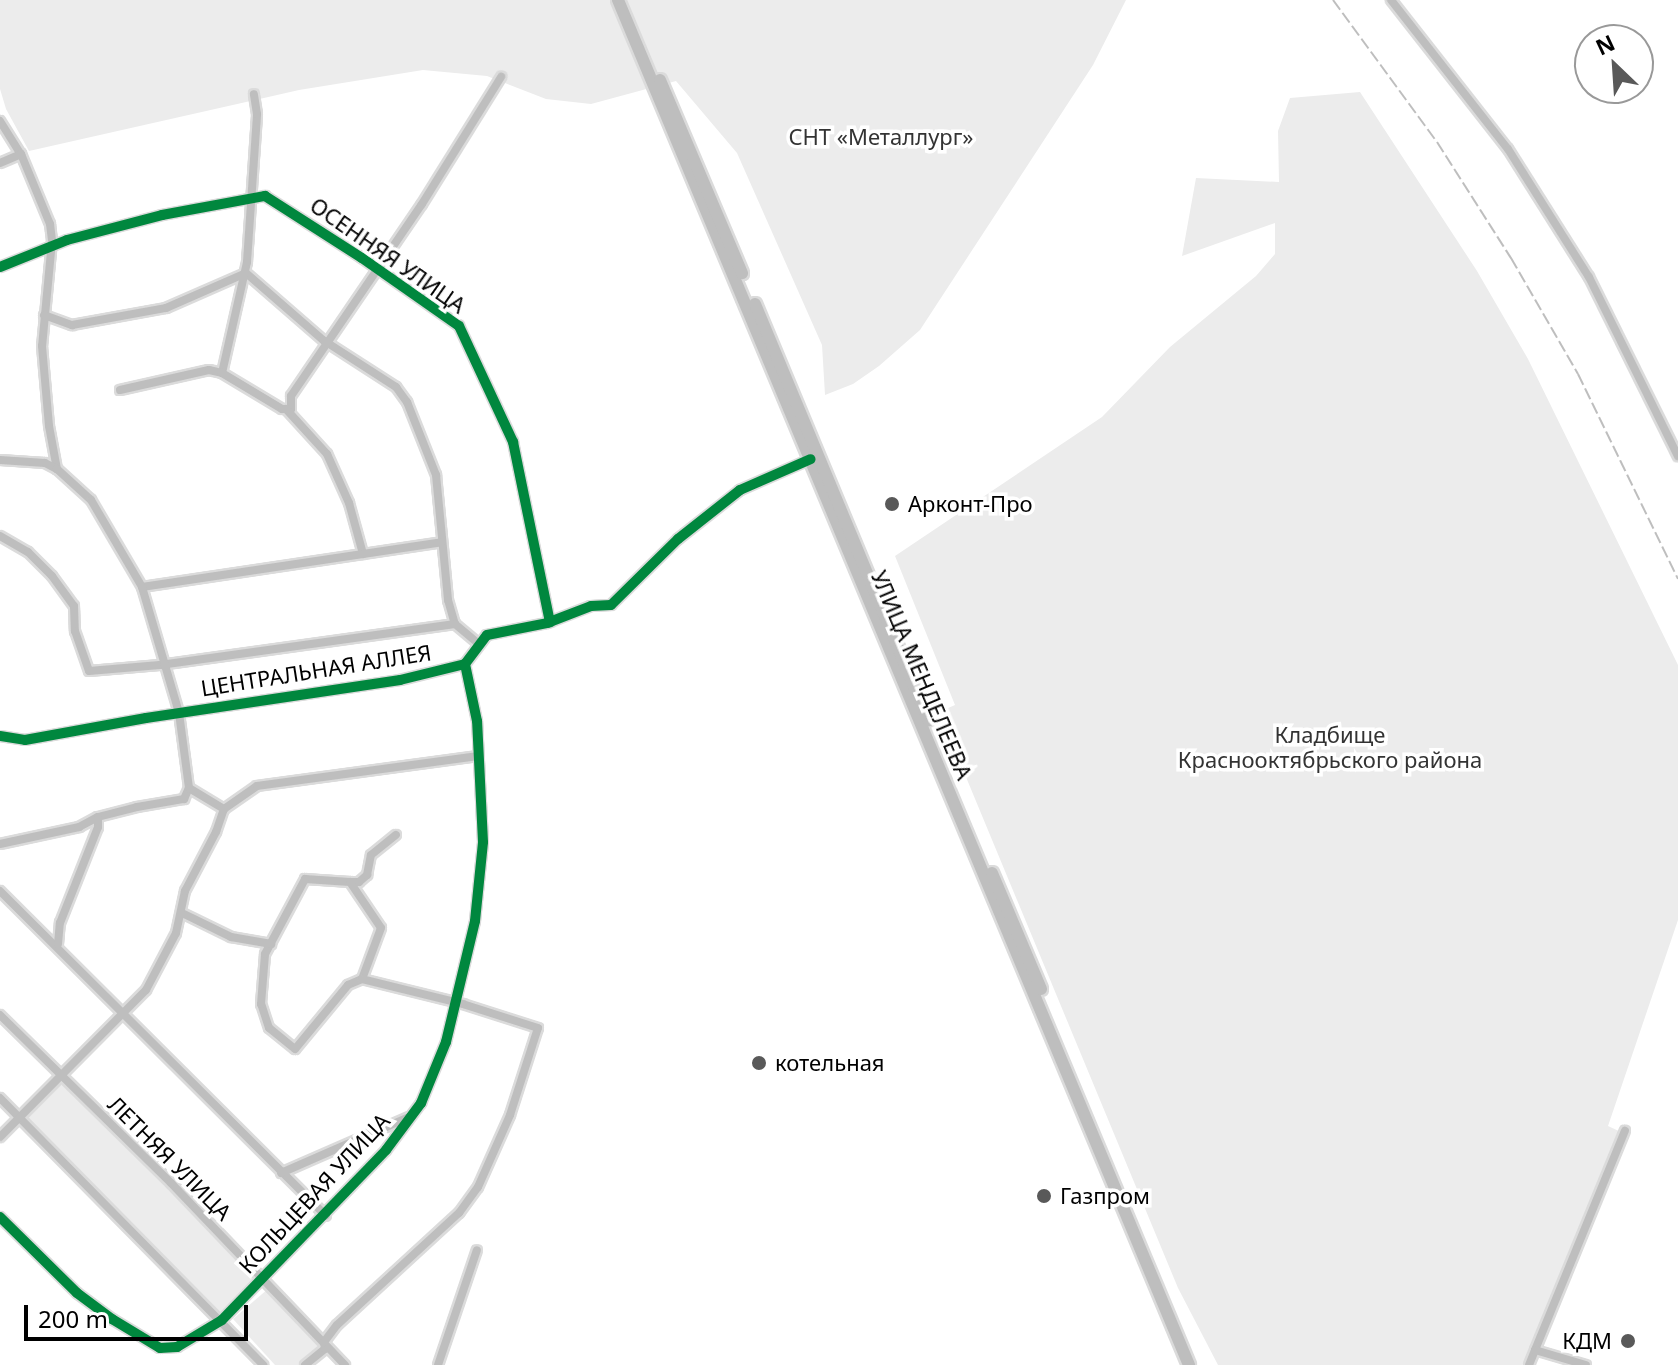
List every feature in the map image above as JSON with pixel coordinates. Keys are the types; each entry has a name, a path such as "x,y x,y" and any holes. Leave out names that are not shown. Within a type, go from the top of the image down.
{"highway":[{"name":"УЛИЦА МЕНДЕЛЕЕВА","path":"618,0 1189,1365"},
{"name":"УЛИЦА МЕНДЕЛЕЕВА","path":"626,0 1197,1365"}],"street":[{"path":"1391,0 1508,149 1589,277 1678,456"},
{"path":"286,409 291,409 291,396 378,269 501,77"},
{"path":"222,373 244,273 257,114 254,94"},
{"path":"0,121 21,154 50,224 52,246 44,315 46,394 57,469"},
{"path":"0,163 21,154"},
{"name":"ОСЕННЯЯ УЛИЦА","path":"0,267 52,246 162,215 265,196 459,326 513,442 550,622"},
{"path":"44,315 72,325 166,308 244,273"},
{"path":"244,273 328,343 396,387 407,402 436,475 448,600 455,624"},
{"path":"120,390 209,370 222,373 286,409 327,454 349,503 363,554"},
{"path":"478,643 487,635 550,622 591,606 611,605 678,539 740,490 811,459"},
{"path":"0,460 45,463 57,469 91,500 142,587 179,713 189,788 184,799 98,817 79,827 0,844"},
{"name":"ЦЕНТРАЛЬНАЯ АЛЛЕЯ","path":"0,536 28,552 52,576 74,606 75,631 89,671 164,664 455,624 478,643 465,664 400,680 25,740 0,736"},
{"path":"142,587 442,542"},
{"name":"КОЛЬЦЕВАЯ УЛИЦА","path":"0,1217 77,1293 160,1348 177,1347 222,1320 326,1216 386,1150 421,1103 446,1042 475,921 483,842 477,721 465,664"},
{"path":"0,1137 124,1015 162,966 182,913 185,891 216,832 224,809 257,786 478,756"},
{"path":"189,788 224,809"},
{"path":"58,944 60,923 98,827 98,817"},
{"path":"305,1365 325,1349 324,1342 374,1289 459,1213 478,1187 510,1115 538,1028 362,979 348,985 295,1049 269,1028 261,1004 265,954 305,879 359,882 367,875 371,855 396,835"},
{"path":"350,882 381,928 362,979"},
{"name":"КОЛЬЦЕВАЯ УЛИЦА","path":"0,891 58,944 124,1015 326,1216"},
{"path":"182,913 231,937 271,944"},
{"name":"ЛЕТНЯЯ УЛИЦА","path":"0,1015 264,1278 345,1365"},
{"path":"0,1098 263,1365"},
{"path":"281,1173 411,1116"},
{"path":"1529,1365 1625,1131"},
{"path":"438,1365 477,1250"},
{"path":"1535,1350 1586,1365"}],"green space":[{"name":"СНТ «Металлург»","path":"0,0 1126,0 1093,65 920,330 853,384 825,395 822,345 737,153 676,81 591,104 546,99 487,76 423,70 299,90 29,151 6,109 0,89"},
{"name":"Кладбище Краснооктябрьского района","path":"1360,92 1477,271 1528,359 1678,665 1678,920 1608,1126 1621,1132 1525,1365 1218,1365 1178,1288 939,712 955,705 895,556 1102,417 1170,347 1256,276 1275,254 1275,223 1182,256 1196,178 1279,182 1278,131 1290,98"},
{"path":"62,1081 259,1278 223,1315 25,1118"},
{"path":"269,1288 328,1349 308,1365 275,1365 233,1319"}],"railway":[{"path":"1333,0 1437,142 1511,258 1578,374 1678,579"}],"cycle path":[{"path":"0,267 67,240 162,215 265,196 362,258 459,326 513,442 550,622"},
{"path":"0,736 25,740 146,718 400,680 465,664 487,635 547,623 591,606 611,605 678,539 740,490 811,459"},
{"path":"0,1217 77,1293 112,1319 160,1348 177,1347 222,1320 386,1150 421,1103 446,1042 475,921 483,842 477,721 465,664"}],"place":[{"name":"Арконт-Про","path":"892,504"},
{"name":"котельная","path":"759,1063"},
{"name":"Газпром","path":"1044,1196"},
{"name":"КДМ","path":"1628,1341"}]}
